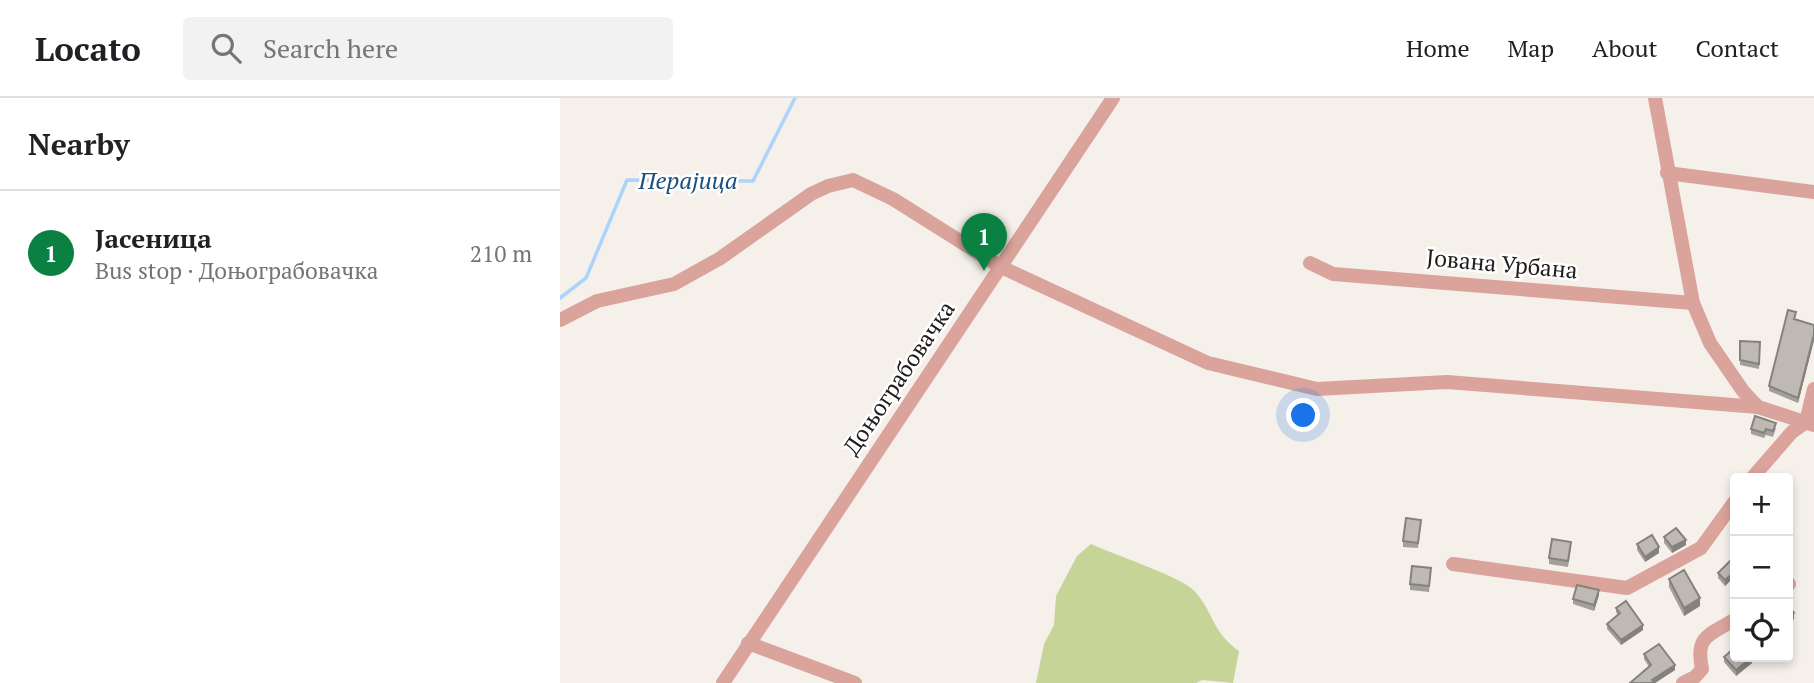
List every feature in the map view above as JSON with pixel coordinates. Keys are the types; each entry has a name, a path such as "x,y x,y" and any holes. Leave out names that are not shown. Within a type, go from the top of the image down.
{"street":[{"name":"Доњограбовачка","path":"723,683 1113,98"},
{"path":"1655,98 1693,303 1710,343 1743,391 1758,407"},
{"path":"1667,173 1814,192"},
{"path":"560,320 597,301 674,284 719,259 811,194 828,186 853,180 893,199 1001,267 1208,363 1317,389 1447,382 1758,407 1810,423"},
{"name":"Јована Урбана","path":"1310,263 1333,274 1693,303"},
{"path":"1810,423 1814,389"},
{"path":"1756,473 1792,432 1810,423"},
{"path":"1453,564 1627,588 1701,548 1730,508"},
{"path":"1683,683 1695,677 1702,669 1698,649 1703,640 1730,622"},
{"path":"748,643 855,683"}],"green space":[{"path":"1091,544 1158,571 1191,588 1204,603 1222,635 1239,651 1233,683 1202,680 1196,683 1036,683 1044,644 1054,625 1056,596 1077,556"}],"building":[{"path":"1788,310 1796,312 1794,319 1814,325 1798,398 1769,386"},
{"path":"1740,341 1760,342 1759,364 1740,360"},
{"path":"1755,416 1776,423 1773,431 1766,429 1764,433 1751,429"},
{"path":"1406,518 1421,520 1418,543 1403,541"},
{"path":"1676,528 1686,540 1672,547 1664,537"},
{"path":"1652,535 1659,547 1645,557 1637,544"},
{"path":"1552,539 1571,542 1568,561 1549,558"},
{"path":"1730,561 1730,576 1725,580 1718,573"},
{"path":"1412,566 1431,568 1429,586 1410,584"},
{"path":"1684,570 1700,598 1684,608 1669,579"},
{"path":"1577,585 1599,590 1594,605 1573,599"},
{"path":"1626,601 1643,625 1621,640 1607,624 1620,613 1616,608"},
{"path":"1659,644 1675,665 1652,680 1655,683 1630,683 1651,665 1644,654"},
{"path":"1730,652 1730,662 1746,662 1736,670 1724,657"}],"waterway":[{"name":"Перајица","path":"560,298 586,278 627,180 753,181 795,98"}],"place":[{"name":"Јасеница","path":"984,271"}]}
